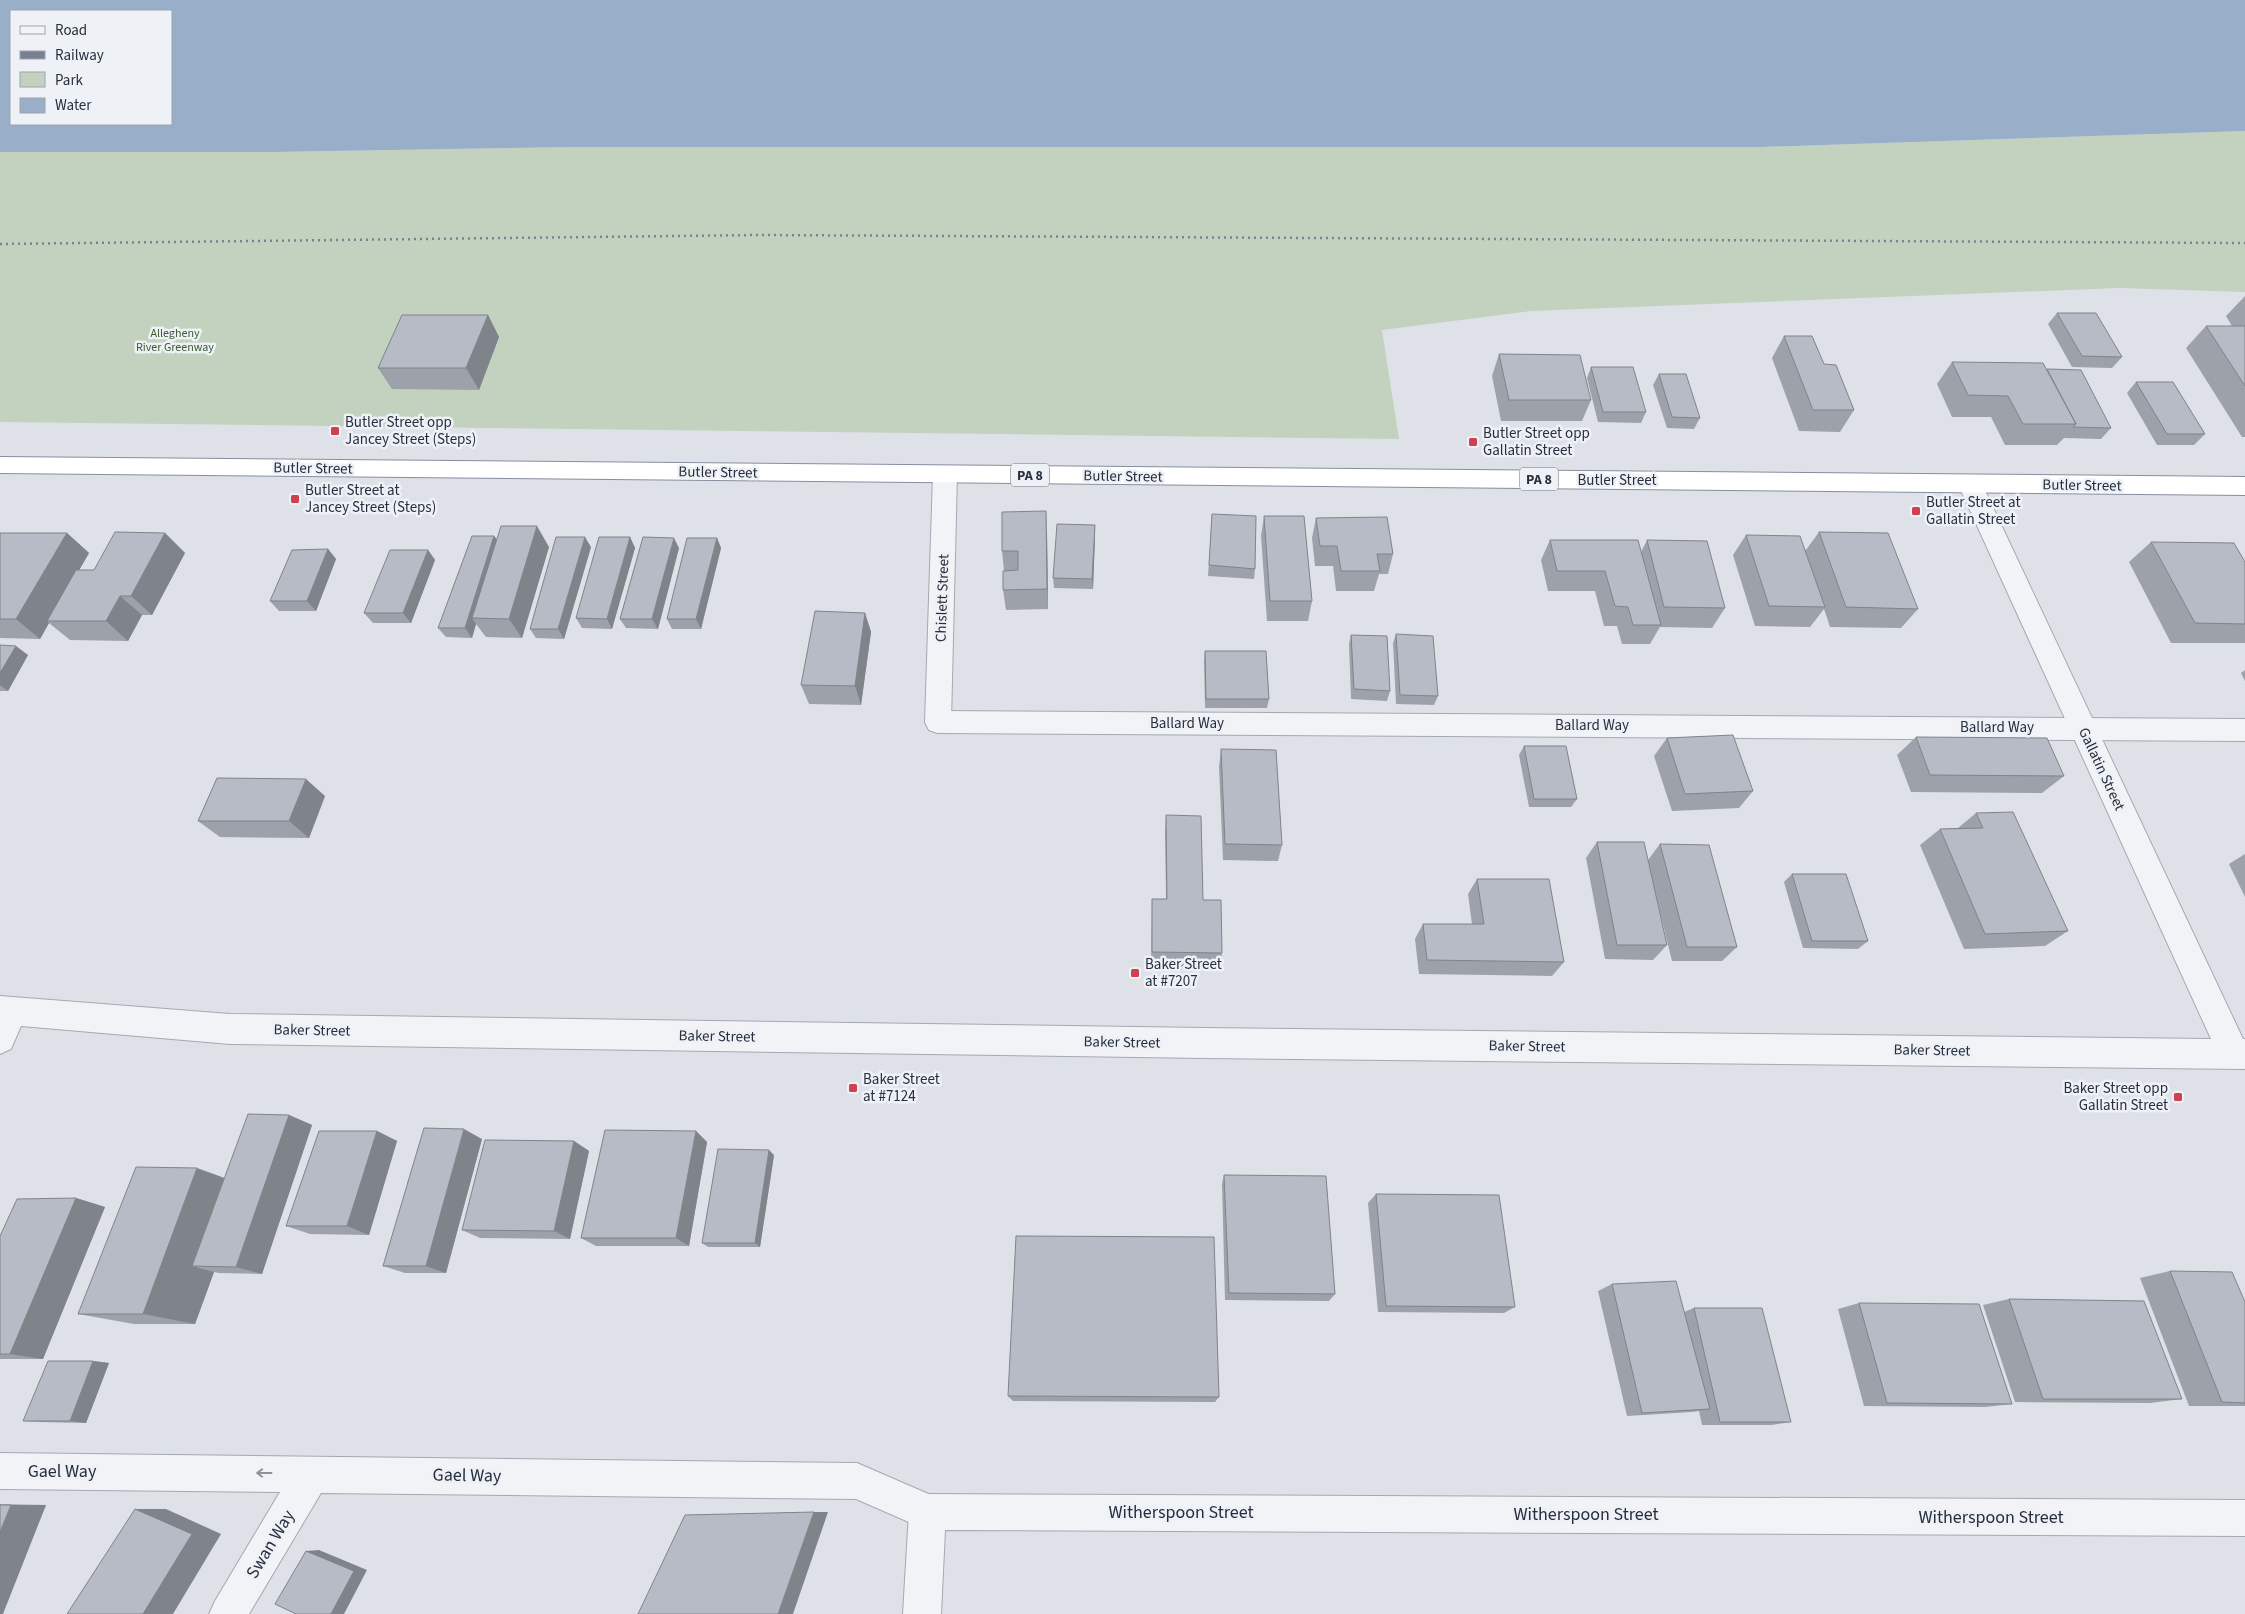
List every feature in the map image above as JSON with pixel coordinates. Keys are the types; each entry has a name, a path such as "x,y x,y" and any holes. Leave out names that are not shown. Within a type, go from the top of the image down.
{"highway":[{"name":"Butler Street","path":"0,465 2245,486"}],"street":[{"name":"Chislett Street","path":"938,722 945,474"},
{"name":"Gallatin Street","path":"1970,484 2083,728 2239,1054"},
{"name":"Ballard Way","path":"938,722 2245,730"},
{"name":"Baker Street","path":"7,1011 230,1029 1224,1043 2239,1054"},
{"path":"0,1039 7,1011"},
{"name":"Gael Way","path":"0,1471 857,1480 927,1512"},
{"name":"Swan Way","path":"228,1614 312,1473"},
{"path":"922,1614 927,1512"},
{"name":"Witherspoon Street","path":"927,1512 2245,1518"}],"green space":[{"name":"Allegheny River Greenway","path":"2245,131 2245,292 2119,288 1531,311 1382,330 1399,439 0,422 0,152 273,152 576,147 1761,147"}],"water":[{"path":"0,0 2245,0 2245,131 1761,147 576,147 273,152 0,152"}],"building":[{"path":"2057,313 2096,313 2122,357 2082,356"},
{"path":"402,315 488,315 466,368 378,368"},
{"path":"2206,326 2245,326 2245,386"},
{"path":"1784,336 1812,336 1824,364 1836,365 1854,410 1813,410"},
{"path":"1499,354 1580,355 1591,400 1509,400"},
{"path":"1952,362 2043,363 2076,424 2023,424 2008,396 1968,395"},
{"path":"1591,367 1633,367 1646,412 1603,412"},
{"path":"2047,369 2081,370 2111,428 2073,427 2076,424"},
{"path":"1659,374 1686,374 1700,418 1672,417"},
{"path":"2136,382 2173,382 2205,434 2167,434"},
{"path":"1046,511 1047,589 1003,590 1003,571 1018,570 1018,551 1002,551 1002,512"},
{"path":"1212,514 1256,516 1255,569 1209,565"},
{"path":"1264,516 1304,516 1312,601 1270,601"},
{"path":"1387,517 1393,554 1377,554 1380,571 1341,571 1337,546 1320,546 1316,518"},
{"path":"1057,524 1095,525 1092,579 1053,578"},
{"path":"501,526 537,526 509,619 472,618"},
{"path":"115,532 165,533 131,596 120,596 106,621 47,621 76,570 94,570"},
{"path":"1819,532 1888,533 1918,609 1846,607"},
{"path":"0,533 67,533 16,619 0,619"},
{"path":"1746,535 1800,536 1825,607 1769,606"},
{"path":"472,536 494,536 465,628 438,628"},
{"path":"556,537 585,537 558,629 530,629"},
{"path":"599,537 630,537 607,619 576,618"},
{"path":"643,537 674,538 652,619 620,619"},
{"path":"687,538 717,538 696,619 667,619"},
{"path":"1550,540 1638,540 1661,625 1633,625 1628,607 1615,606 1605,571 1557,571"},
{"path":"1647,540 1707,541 1725,608 1664,607"},
{"path":"2151,542 2234,543 2245,562 2245,624 2195,623"},
{"path":"328,549 307,601 270,601 292,550"},
{"path":"390,550 428,550 403,613 364,613"},
{"path":"815,611 865,613 855,686 801,685"},
{"path":"1396,634 1433,636 1438,696 1400,695"},
{"path":"1351,635 1387,636 1390,691 1354,689"},
{"path":"0,645 16,646 0,673"},
{"path":"1205,651 1266,651 1269,699 1206,699"},
{"path":"1733,735 1753,791 1685,794 1667,738"},
{"path":"1916,737 2047,738 2064,776 1930,775"},
{"path":"1524,746 1566,746 1577,799 1534,799"},
{"path":"1221,749 1276,750 1282,845 1225,844"},
{"path":"217,778 306,779 289,821 198,821"},
{"path":"2013,812 2068,931 1985,934 1940,829 1983,828 1976,813"},
{"path":"1166,815 1201,816 1203,900 1221,900 1222,953 1152,952 1152,899 1167,899"},
{"path":"1597,842 1644,842 1667,945 1617,945"},
{"path":"1660,844 1709,845 1737,947 1687,947"},
{"path":"1792,874 1846,874 1868,941 1812,941"},
{"path":"1477,879 1549,879 1564,962 1427,960 1423,924 1484,924"},
{"path":"248,1114 289,1115 236,1267 192,1266"},
{"path":"424,1128 464,1129 426,1266 383,1266"},
{"path":"605,1130 696,1131 676,1238 581,1238"},
{"path":"319,1131 377,1131 347,1226 286,1226"},
{"path":"485,1140 574,1141 554,1231 462,1230"},
{"path":"718,1149 769,1150 755,1243 702,1243"},
{"path":"136,1167 197,1168 143,1314 78,1314"},
{"path":"1224,1175 1326,1176 1335,1294 1229,1293"},
{"path":"1376,1194 1499,1195 1515,1307 1386,1306"},
{"path":"76,1198 10,1354 0,1354 0,1236 17,1199"},
{"path":"1016,1236 1214,1237 1219,1397 1008,1396"},
{"path":"2170,1271 2232,1272 2245,1302 2245,1403 2222,1402"},
{"path":"1676,1281 1710,1409 1642,1413 1612,1284"},
{"path":"2009,1299 2144,1301 2182,1399 2043,1399"},
{"path":"1859,1303 1979,1304 2012,1404 1887,1403"},
{"path":"1694,1308 1762,1308 1791,1422 1720,1422"},
{"path":"48,1361 93,1361 70,1421 23,1421"},
{"path":"0,1505 11,1505 0,1532"},
{"path":"135,1509 192,1534 143,1614 67,1614"},
{"path":"814,1512 778,1614 638,1614 685,1515"},
{"path":"306,1551 354,1571 331,1614 296,1614 275,1604"}],"railway":[{"path":"0,244 758,235 2245,243"}],"place":[{"name":"Butler Street opp Jancey Street (Steps)","path":"335,431"},
{"name":"Butler Street opp Gallatin Street","path":"1473,442"},
{"name":"Butler Street at Jancey Street (Steps)","path":"295,499"},
{"name":"Butler Street at Gallatin Street","path":"1916,511"},
{"name":"Baker Street at #7207","path":"1135,973"},
{"name":"Baker Street at #7124","path":"853,1088"},
{"name":"Baker Street opp Gallatin Street","path":"2178,1097"}]}
